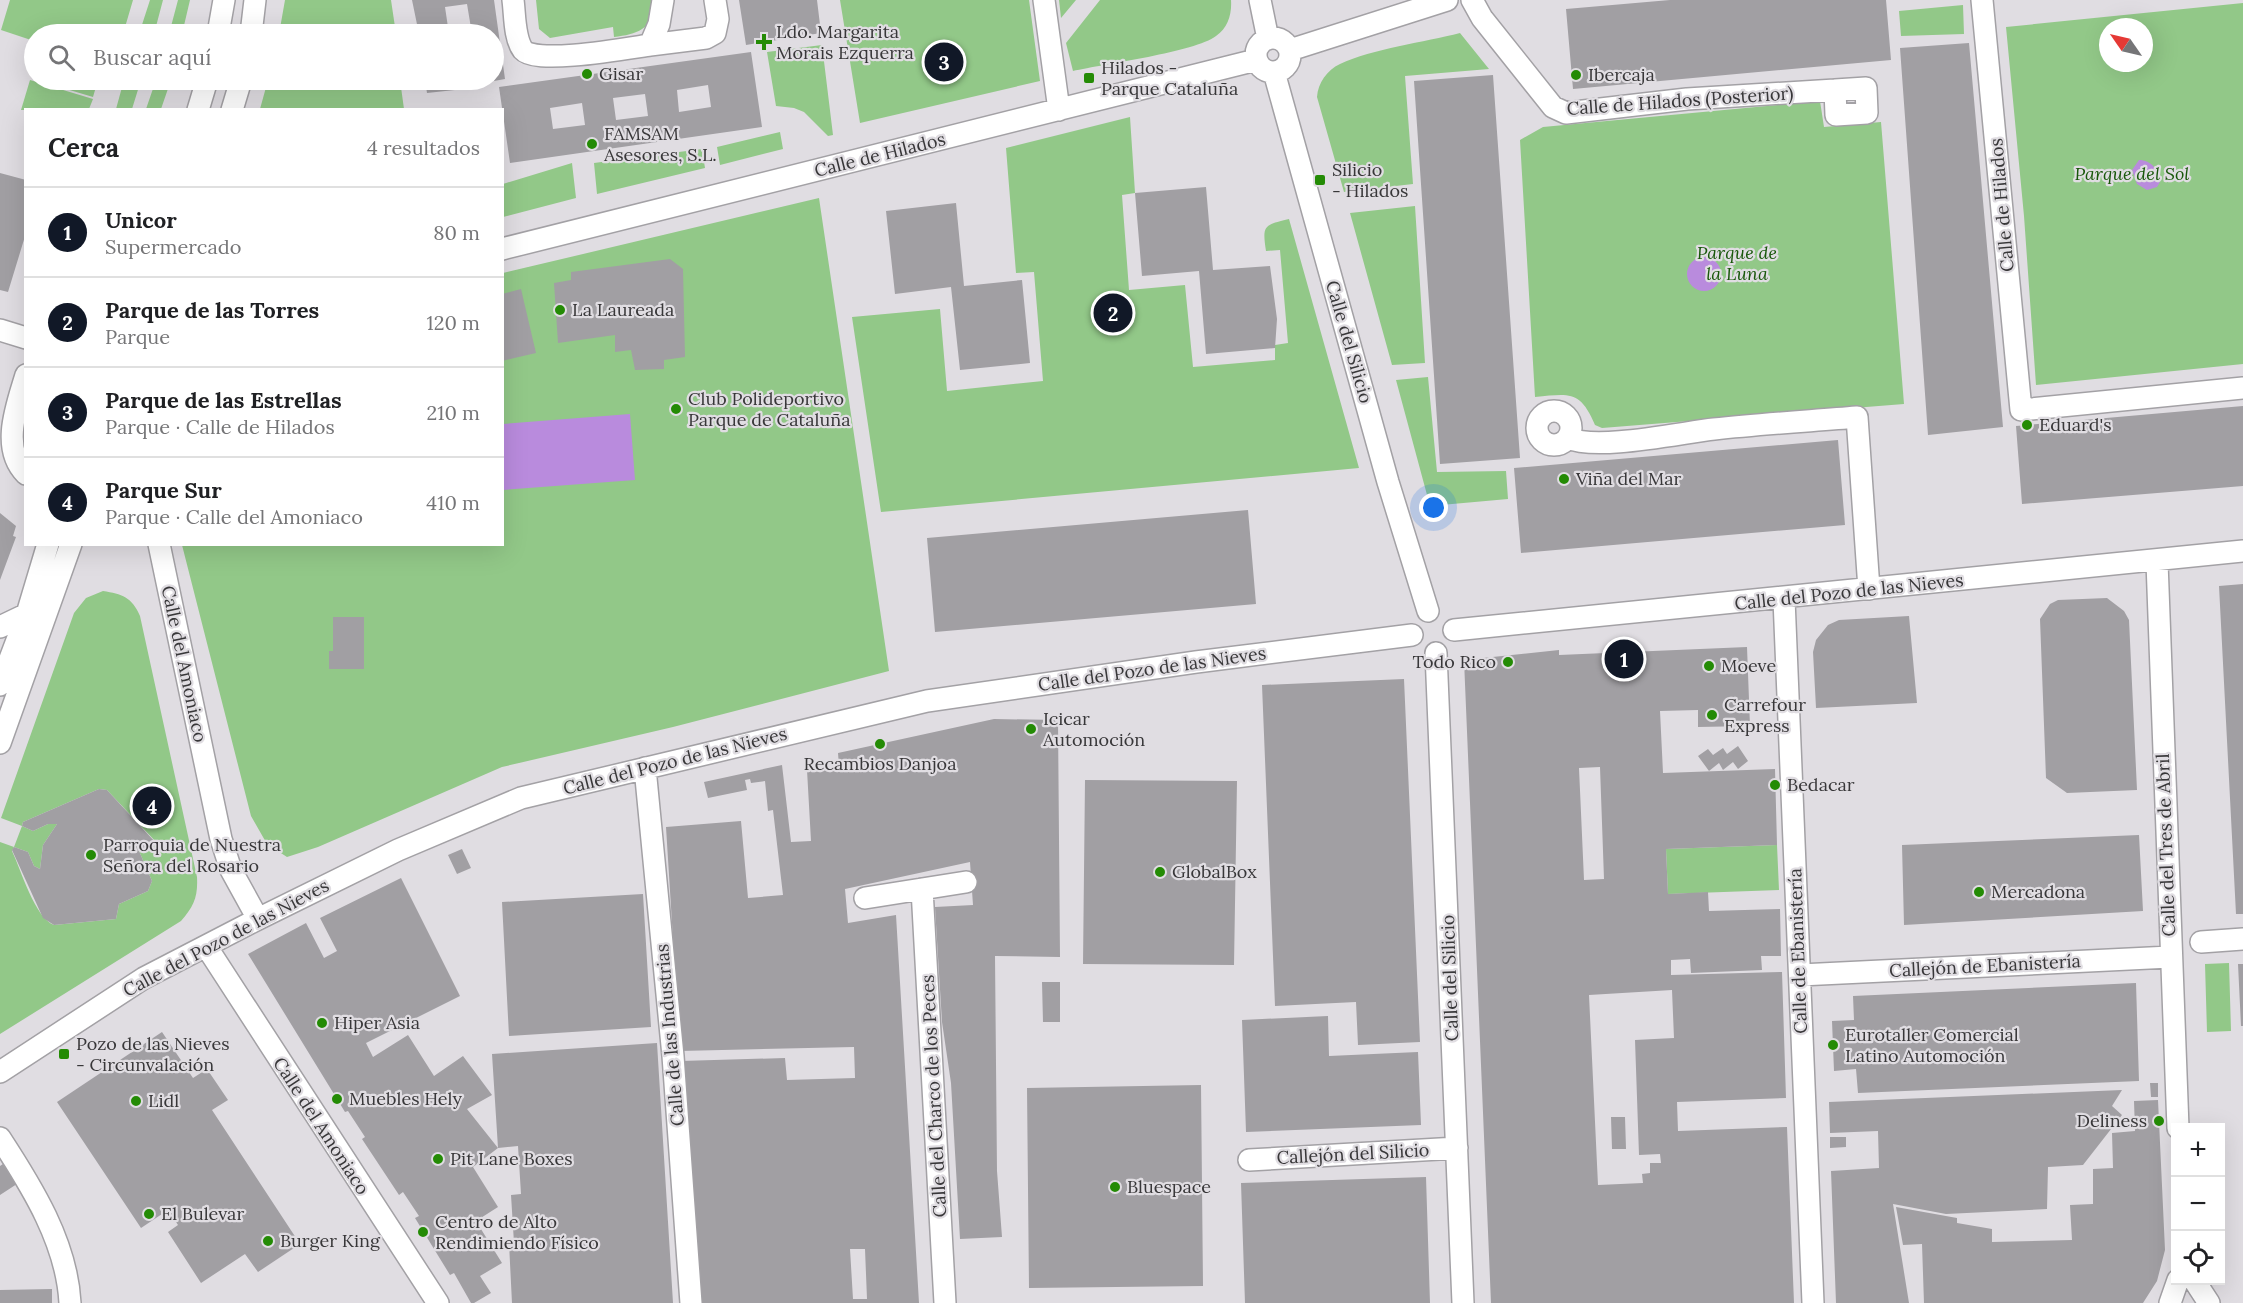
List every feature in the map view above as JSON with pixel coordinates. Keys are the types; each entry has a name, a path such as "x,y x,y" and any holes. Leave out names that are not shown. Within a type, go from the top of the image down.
{"street":[{"path":"220,24 224,0"},
{"path":"252,24 255,0"},
{"path":"513,0 522,48 529,54 547,57 706,38 714,33 718,19 715,0"},
{"path":"650,45 659,24 663,0"},
{"path":"1044,0 1059,110"},
{"path":"1260,0 1268,39"},
{"path":"1290,50 1448,0"},
{"name":"Calle de Hilados (Posterior)","path":"1472,0 1482,18 1553,107 1566,113 1687,99 1835,90"},
{"name":"Calle de Hilados","path":"1982,0 2021,410 2243,388"},
{"path":"1277,38 1285,42 1290,50 1290,59 1284,69 1274,72 1260,67 1257,60 1257,50 1268,39 1277,38"},
{"name":"Calle de Hilados","path":"504,249 1257,60"},
{"name":"Calle del Silicio","path":"1274,72 1388,482 1428,611"},
{"path":"199,108 204,90"},
{"path":"233,108 238,90"},
{"path":"0,330 24,337"},
{"path":"13,465 13,427 24,383"},
{"path":"1568,438 1579,444 1857,417 1869,589"},
{"path":"0,685 27,614 47,546"},
{"path":"0,743 70,546"},
{"name":"Calle del Amoniaco","path":"159,546 221,839 231,870 258,919"},
{"name":"Calle del Pozo de las Nieves","path":"1454,630 2157,562 2243,551"},
{"name":"Calle del Tres de Abril","path":"2157,562 2178,1123"},
{"name":"Calle de Ebanistería","path":"1784,599 1813,1303"},
{"path":"1428,611 1440,612 1451,620 1454,630 1452,641 1445,649 1436,652 1427,652 1417,646 1412,635 1413,624 1428,611"},
{"path":"0,627 27,614"},
{"name":"Calle del Pozo de las Nieves","path":"0,1072 144,978 398,850 521,798 927,701 1196,662 1412,635"},
{"name":"Calle del Silicio","path":"1436,652 1464,1303"},
{"name":"Calle de las Industrias","path":"645,768 673,1056 691,1303"},
{"path":"865,898 966,882"},
{"name":"Calle del Charco de los Peces","path":"922,889 945,1303"},
{"path":"2201,942 2243,939"},
{"name":"Calle del Amoniaco","path":"206,946 438,1303"},
{"name":"Callejón de Ebanistería","path":"1800,975 2170,957"},
{"path":"0,1138 29,1183 49,1227 69,1278 70,1303"},
{"name":"Callejón del Silicio","path":"1250,1160 1457,1148"},
{"path":"2170,1303 2177,1285"},
{"path":"2197,1285 2209,1303"}],"green space":[{"path":"10,0 133,0 126,24 24,24 24,38 1,30"},
{"path":"150,0 163,0 157,24 142,24"},
{"path":"178,0 190,0 184,24 172,24"},
{"path":"285,0 391,0 395,24 281,24"},
{"path":"536,0 653,0 653,10 648,24 630,34 614,37 613,27 550,38 539,29"},
{"path":"840,0 1029,0 1040,81 860,123"},
{"path":"1059,0 1076,0 1061,18"},
{"path":"1100,0 1231,0 1231,5 1230,15 1224,29 1205,42 1148,57 1073,71 1066,43"},
{"name":"Parque del Sol","path":"2243,3 2243,364 2036,385 2024,216 2006,27"},
{"path":"1963,5 1964,34 1901,36 1899,11"},
{"path":"1460,33 1489,69 1405,76 1413,184 1344,192 1317,97 1324,78 1335,67 1353,59"},
{"path":"822,45 833,135 828,136 804,112 794,108 776,106 767,52"},
{"path":"27,90 63,90 93,99 89,108 24,108 21,110"},
{"path":"70,90 95,90 93,97"},
{"path":"121,90 138,90 132,108 116,108"},
{"path":"153,90 168,90 161,108 146,108"},
{"path":"265,90 401,90 404,108 260,108"},
{"name":"Parque de la Luna","path":"1820,101 1824,127 1881,122 1904,404 1602,428 1595,425 1579,400 1565,395 1535,397 1520,140 1543,127"},
{"path":"1130,117 1135,193 1122,195 1129,290 1185,285 1193,367 1275,360 1275,345 1288,343 1280,250 1266,251 1264,236 1270,225 1289,219 1359,468 881,512 852,317 940,309 947,391 1043,381 1034,272 1016,273 1006,148"},
{"path":"780,132 783,149 720,165 717,147"},
{"path":"702,149 705,168 597,194 594,163"},
{"path":"572,163 576,198 504,217 504,184"},
{"name":"Club Polideportivo Parque de Cataluña","path":"819,198 889,671 673,727 502,767 318,847 287,857 267,844 251,816 182,546 504,546 504,273"},
{"path":"1415,206 1425,363 1392,365 1350,213"},
{"path":"1428,377 1437,472 1506,471 1508,499 1430,506 1396,380"},
{"path":"103,591 121,595 134,604 140,616 197,877 196,896 181,921 0,1034 0,842 14,847 12,851 35,904 47,921 54,925 116,919 119,904 148,891 152,881 139,851 156,842 107,790 99,789 23,822 22,826 1,818 74,613 86,598"},
{"path":"48,824 57,824 43,845 40,869 34,866 28,852 14,847 22,826 33,831"},
{"path":"1777,845 1779,890 1668,894 1666,849"},
{"path":"2229,963 2231,1031 2207,1032 2205,964"}],"shaded area":[{"path":"2139,160 2151,164 2156,170 2160,182 2157,187 2147,190 2137,184 2132,170"},
{"path":"1704,257 1716,262 1721,274 1716,286 1704,291 1692,286 1687,274 1692,262"},
{"path":"630,414 635,480 504,490 504,424"}],"building":[{"path":"412,0 494,0 497,24 470,24 467,4 445,7 448,24 417,24"},
{"path":"739,0 817,0 821,33 746,45"},
{"path":"1670,0 1886,0 1891,60 1573,89 1566,9"},
{"path":"1969,43 2003,427 1928,435 1900,48"},
{"path":"751,52 762,127 510,163 504,108 502,108 499,90 504,90 504,86","holes":["708,85 711,107 679,112 677,90","645,94 648,116 616,120 613,98","582,103 585,125 553,129 550,108"]},
{"path":"1493,75 1520,458 1440,464 1414,81"},
{"path":"427,90 455,90 427,93"},
{"path":"0,173 24,179 24,240 8,292 0,290"},
{"path":"1206,187 1213,270 1270,266 1277,319 1275,348 1206,354 1199,271 1142,276 1135,193"},
{"path":"956,203 964,286 1022,280 1030,363 960,370 951,287 895,294 886,211"},
{"path":"670,259 683,269 685,357 664,360 664,369 635,370 631,350 615,352 615,335 558,343 554,283 571,280 571,272"},
{"path":"521,289 536,353 504,361 504,293"},
{"path":"2243,406 2243,486 2022,504 2016,426"},
{"path":"1838,440 1845,525 1521,553 1514,468"},
{"path":"1248,510 1256,604 935,632 927,538"},
{"path":"0,513 16,526 13,536 16,537 0,580"},
{"path":"2243,584 2243,914 2236,914 2219,586"},
{"path":"2107,598 2124,611 2129,620 2137,790 2067,793 2046,778 2040,619 2050,604 2058,600"},
{"path":"1909,616 1917,703 1816,708 1813,652 1816,640 1828,625 1839,620"},
{"path":"333,617 364,617 364,669 329,669 329,651 333,651"},
{"path":"1747,647 1750,726 1698,727 1698,710 1660,711 1663,773 1775,769 1777,845 1666,849 1668,894 1708,892 1709,911 1780,909 1781,956 1761,956 1762,970 1691,973 1690,959 1671,960 1671,975 1782,972 1786,1098 1677,1102 1678,1131 1787,1127 1794,1303 1491,1303 1464,660 1559,650 1559,655","holes":["1600,767 1604,879 1584,880 1579,768","1672,990 1674,1038 1635,1040 1639,1155 1660,1154 1661,1163 1650,1163 1650,1173 1642,1174 1643,1183 1598,1185 1589,995"]},
{"path":"1404,679 1420,1042 1358,1045 1356,1002 1275,1006 1262,685"},
{"path":"994,719 1058,720 1060,957 995,956 997,1171 1002,1237 960,1239 951,1083 942,1022 935,907 973,905 970,862 845,889 848,923 896,915 919,1303 697,1303 681,1061 785,1058 787,1080 855,1078 854,1047 680,1051 666,827 741,821 748,898 783,895 773,810 768,811 765,781 751,783 750,779 745,780 747,790 708,798 704,782 782,765 791,842 811,841 807,770 839,766 838,753","holes":["850,1249 865,1249 867,1299 853,1299"]},
{"path":"1738,746 1748,761 1738,769 1733,762 1723,770 1719,763 1709,771 1698,756 1708,749 1713,755 1723,748 1727,754"},
{"name":"GlobalBox","path":"1085,780 1237,781 1234,965 1083,964"},
{"name":"Parroquia de Nuestra Señora del Rosario","path":"99,789 107,790 156,843 139,851 152,881 148,891 119,904 116,919 54,925 43,918 12,850 14,847 28,852 34,866 40,869 43,845 57,824 48,824 33,831 22,826 23,822"},
{"path":"2139,835 2143,911 1904,925 1902,845"},
{"path":"462,849 471,868 457,874 448,855"},
{"path":"401,878 460,996 366,1043 373,1057 408,1035 434,1076 463,1056 492,1095 467,1109 498,1148 473,1167 498,1207 476,1221 502,1263 480,1276 491,1293 474,1303 471,1303 454,1273 450,1275 415,1218 419,1216 403,1192 399,1195 362,1139 365,1137 348,1111 345,1112 248,954 306,923 324,958 337,951 320,918"},
{"path":"643,894 651,1027 509,1036 502,902"},
{"path":"2238,964 2243,964 2243,1026 2241,1026"},
{"path":"1042,982 1060,982 1060,1022 1043,1022"},
{"path":"2136,983 2139,1081 1858,1093 1856,1069 1834,1071 1832,1021 1854,1020 1853,996"},
{"path":"1328,1016 1329,1056 1418,1052 1421,1125 1246,1132 1242,1020"},
{"path":"162,1032 193,1078 207,1069 228,1100 212,1110 300,1244 258,1272 245,1254 201,1283 168,1232 178,1225 168,1210 141,1228 57,1102"},
{"path":"657,1043 673,1303 512,1303 509,1243 514,1243 511,1195 521,1194 518,1146 498,1148 492,1054"},
{"path":"2150,1083 2158,1083 2158,1097 2151,1097"},
{"name":"Bluespace","path":"1201,1085 1203,1286 1029,1288 1027,1088"},
{"path":"2122,1090 2112,1106 2122,1115 2083,1165 2048,1167 2047,1209 1946,1214 1893,1204 1909,1303 1836,1303 1831,1171 1879,1168 1878,1131 1830,1133 1829,1102"},
{"path":"2158,1100 2165,1250 2157,1281 2143,1303 1924,1303 1922,1244 1903,1245 1896,1207 1957,1218 1957,1223 1992,1229 1992,1242 2072,1240 2070,1205 2093,1204 2093,1169 2113,1168 2112,1133 2135,1131 2134,1101"},
{"path":"1611,1117 1625,1117 1626,1149 1612,1149"},
{"path":"1830,1137 1846,1137 1846,1147 1830,1148"},
{"path":"6,1162 20,1182 0,1195 0,1166"},
{"path":"1426,1177 1430,1303 1245,1303 1241,1183"},
{"path":"52,1289 52,1303 0,1303 0,1290"}],"place":[{"name":"Ldo. Margarita Morais Ezquerra","path":"764,42"},
{"name":"Parque de las Estrellas","path":"944,62"},
{"name":"Gisar","path":"587,74"},
{"name":"Ibercaja","path":"1576,75"},
{"name":"Hilados - Parque Cataluña","path":"1089,78"},
{"name":"FAMSAM Asesores, S.L.","path":"592,144"},
{"name":"Silicio - Hilados","path":"1320,180"},
{"name":"La Laureada","path":"560,310"},
{"name":"Parque de las Torres","path":"1113,313"},
{"name":"Club Polideportivo Parque de Cataluña","path":"676,409"},
{"name":"Eduard's","path":"2027,425"},
{"name":"Viña del Mar","path":"1564,479"},
{"name":"Unicor","path":"1624,659"},
{"name":"Todo Rico","path":"1508,662"},
{"name":"Moeve","path":"1709,666"},
{"name":"Carrefour Express","path":"1712,715"},
{"name":"Icicar Automoción","path":"1031,729"},
{"name":"Recambios Danjoa","path":"880,744"},
{"name":"Bedacar","path":"1775,785"},
{"name":"Parque Sur","path":"152,806"},
{"name":"Parroquia de Nuestra Señora del Rosario","path":"91,855"},
{"name":"GlobalBox","path":"1160,872"},
{"name":"Mercadona","path":"1979,892"},
{"name":"Hiper Asia","path":"322,1023"},
{"name":"Eurotaller Comercial Latino Automoción","path":"1833,1045"},
{"name":"Pozo de las Nieves - Circunvalación","path":"64,1054"},
{"name":"Muebles Hely","path":"337,1099"},
{"name":"Lidl","path":"136,1101"},
{"name":"Deliness","path":"2159,1121"},
{"name":"Pit Lane Boxes","path":"438,1159"},
{"name":"Bluespace","path":"1115,1187"},
{"name":"El Bulevar","path":"149,1214"},
{"name":"Centro de Alto Rendimiendo Físico","path":"423,1232"},
{"name":"Burger King","path":"268,1241"}]}
